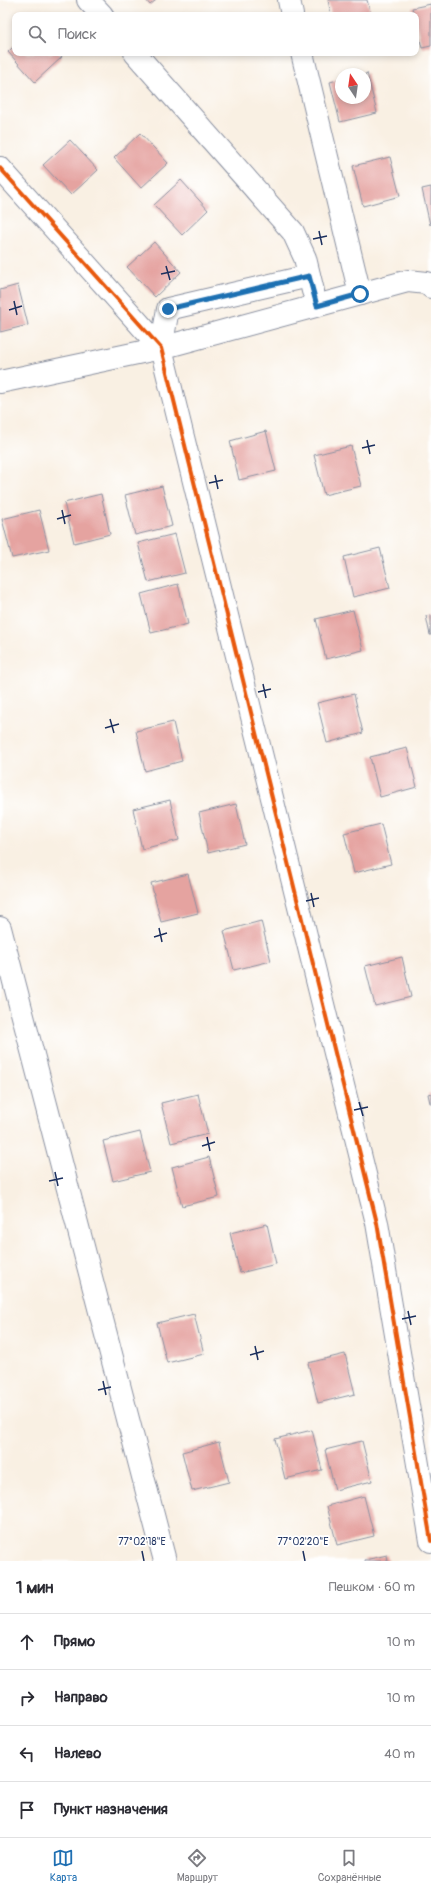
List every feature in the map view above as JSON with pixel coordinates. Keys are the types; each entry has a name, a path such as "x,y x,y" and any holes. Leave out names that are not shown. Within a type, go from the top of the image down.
{"street":[{"path":"88,0 99,12"},
{"path":"289,0 291,12"},
{"path":"138,56 293,232 305,258 317,306"},
{"path":"303,56 360,294"},
{"path":"0,168 161,348"},
{"path":"309,276 168,309 161,348 376,1223 431,1541"},
{"path":"0,382 161,348 408,281 429,285"},
{"path":"0,928 165,1561"}],"building":[{"path":"146,0 156,0 150,5"},
{"path":"328,0 367,0 370,12 330,12"},
{"path":"431,4 431,46 422,48 419,36 419,12 413,12 412,8"},
{"path":"12,48 12,56 62,57 35,82 8,52"},
{"path":"335,81 335,102 330,82"},
{"path":"371,89 377,113 340,122 336,104 371,104"},
{"path":"140,133 168,163 141,188 114,158"},
{"path":"70,140 98,170 71,195 43,165"},
{"path":"390,157 400,196 363,206 353,166"},
{"path":"181,180 208,210 182,235 154,205"},
{"path":"431,187 431,224 430,225 422,189"},
{"path":"154,242 181,272 155,297 127,267"},
{"path":"18,285 28,325 0,332 0,290"},
{"path":"266,431 276,471 239,480 230,441"},
{"path":"351,446 361,486 324,495 314,455"},
{"path":"162,486 172,526 135,535 125,495"},
{"path":"101,494 110,534 74,543 64,503"},
{"path":"39,510 49,550 12,558 2,519"},
{"path":"175,534 185,573 148,582 138,543"},
{"path":"380,548 390,588 353,597 344,557"},
{"path":"178,584 188,624 151,633 141,594"},
{"path":"353,610 363,650 326,659 316,619"},
{"path":"431,615 431,635 430,635 426,616"},
{"path":"354,694 363,733 327,743 317,703"},
{"path":"173,722 182,761 145,771 136,731"},
{"path":"407,748 417,787 380,797 370,757"},
{"path":"170,800 179,840 142,849 133,809"},
{"path":"236,804 245,844 208,853 199,813"},
{"path":"381,824 391,864 354,873 344,833"},
{"path":"188,874 198,913 161,922 151,883"},
{"path":"261,921 271,961 234,970 224,931"},
{"path":"402,957 411,997 375,1006 365,966"},
{"path":"431,1093 431,1103 430,1103 428,1094"},
{"path":"198,1094 208,1134 171,1143 161,1103"},
{"path":"140,1132 150,1172 113,1181 103,1141"},
{"path":"209,1157 219,1197 182,1206 172,1167"},
{"path":"267,1224 276,1264 240,1273 230,1233"},
{"path":"194,1314 204,1354 167,1363 157,1323"},
{"path":"345,1354 355,1394 318,1403 308,1363"},
{"path":"312,1430 322,1470 285,1479 275,1439"},
{"path":"362,1441 372,1481 335,1490 325,1450"},
{"path":"219,1442 229,1482 192,1491 182,1452"},
{"path":"364,1496 374,1536 337,1545 327,1506"},
{"path":"387,1555 388,1561 365,1561 365,1560"}],"cycle path":[{"path":"0,168 161,348 377,1223 431,1541"}],"route":[{"path":"168,309 309,276 317,306 360,294"}]}
